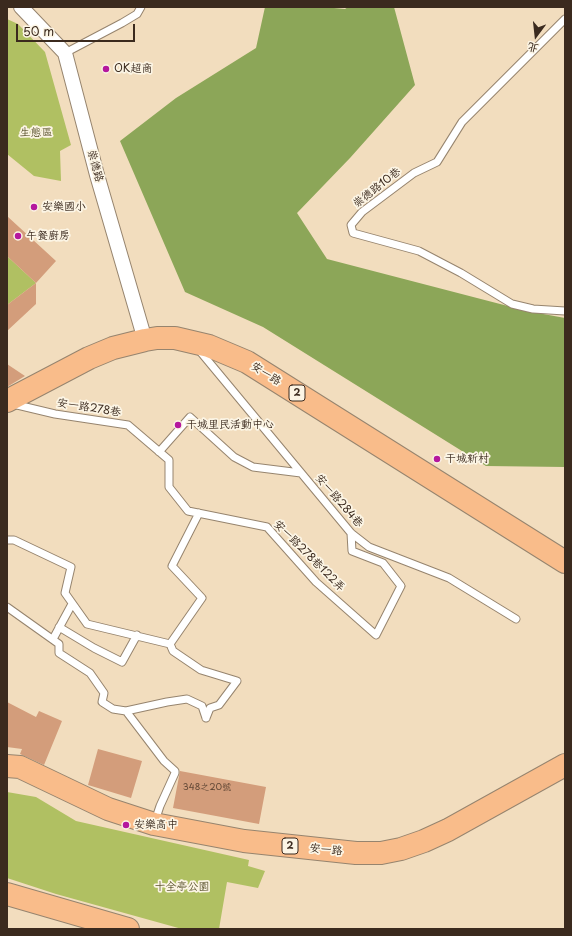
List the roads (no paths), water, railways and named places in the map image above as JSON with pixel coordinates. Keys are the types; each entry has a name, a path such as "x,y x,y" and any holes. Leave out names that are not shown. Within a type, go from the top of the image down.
{"main road":[{"name":"安一路","path":"7,402 112,348 145,340 175,338 191,340 247,362 565,562"},
{"name":"安一路","path":"7,766 20,767 108,808 157,815 244,840 356,853 381,853 401,849 442,832 565,765"},
{"path":"7,894 128,929"}],"street":[{"name":"崇德路","path":"21,7 65,53 97,175 145,340"}],"lane":[{"path":"65,53 137,14 141,7"},
{"name":"崇德路10巷","path":"565,19 462,122 437,162 414,173 362,212 351,225 353,233 419,251 461,273 512,304 533,309 565,311"},
{"name":"安一路284巷","path":"191,340 351,533 368,547 449,578 516,619"},
{"name":"安一路278巷","path":"7,402 55,414 128,426 159,452"},
{"path":"159,452 190,417 234,457 253,467 301,473"},
{"name":"安一路278巷122弄","path":"159,452 169,460 169,487 188,511 267,527 316,582 376,635 402,586 383,563 352,551 351,533"},
{"path":"170,644 202,598 172,566 199,513"},
{"path":"7,540 14,540 71,567 65,593 87,624 170,644"},
{"path":"52,639 72,604"},
{"path":"7,607 59,644 59,653 90,673 104,693 102,702 113,709 126,711 187,699 202,706 206,718 210,708 219,705 237,681 201,670 173,651 170,644"},
{"path":"59,627 94,648 122,662 137,635"},
{"path":"126,711 164,761 175,771 157,815"}],"place":[{"name":"OK超商","path":"106,69"},
{"name":"安樂國小","path":"34,207"},
{"name":"午餐廚房","path":"18,236"},
{"name":"干城里民活動中心","path":"178,425"},
{"name":"干城新村","path":"437,459"},
{"name":"安樂高中","path":"126,825"}],"park label":[{"name":"生態區","path":"36,133"},
{"name":"十全亭公園","path":"182,887"}]}
